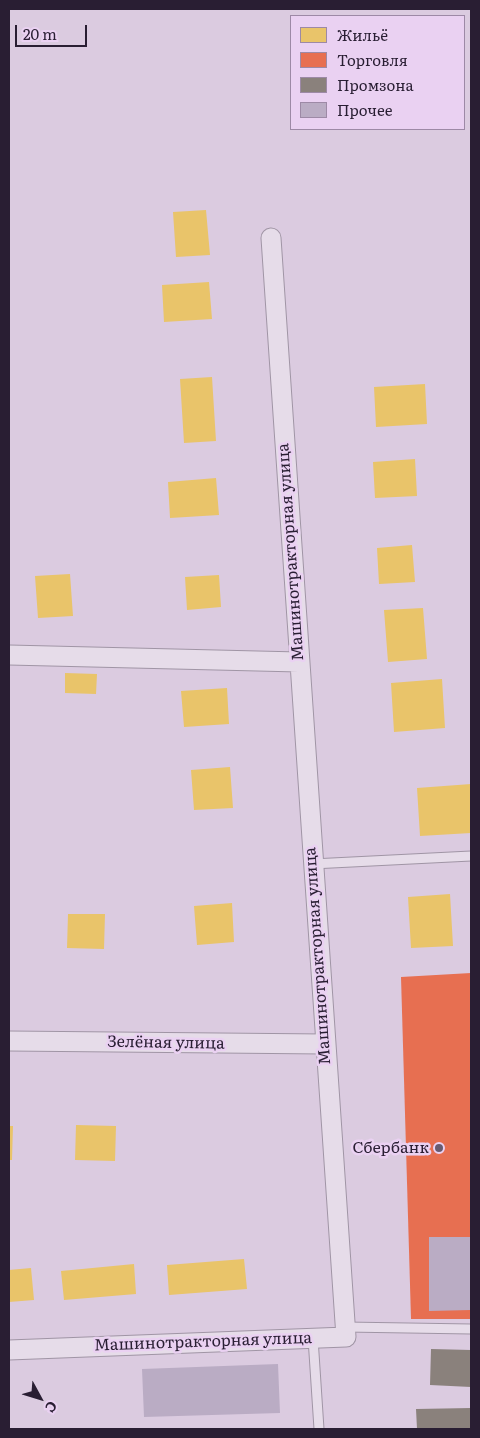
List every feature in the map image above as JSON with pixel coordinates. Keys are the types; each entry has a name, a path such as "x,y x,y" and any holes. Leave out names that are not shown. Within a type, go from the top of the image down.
{"street":[{"name":"Машинотракторная улица","path":"9,1350 346,1337 324,1044 271,238"},
{"path":"9,655 299,662"},
{"name":"Зелёная улица","path":"9,1041 324,1044"}],"lane":[{"path":"312,864 471,856"},
{"path":"345,1326 471,1328"},
{"path":"313,1338 319,1429"}],"building: Жильё":[{"path":"206,210 210,255 176,257 173,212"},
{"path":"209,282 212,319 164,322 162,285"},
{"path":"212,377 216,441 184,443 180,379"},
{"path":"425,384 427,424 376,427 374,387"},
{"path":"415,459 417,496 375,498 373,462"},
{"path":"216,478 219,515 170,518 168,482"},
{"path":"412,545 415,582 379,584 377,548"},
{"path":"70,574 73,616 38,618 35,576"},
{"path":"219,575 221,607 187,610 185,577"},
{"path":"423,608 427,659 388,662 384,610"},
{"path":"65,673 97,674 96,694 65,693"},
{"path":"442,679 445,728 394,732 391,683"},
{"path":"227,688 229,724 184,727 181,691"},
{"path":"230,767 233,808 194,810 191,770"},
{"path":"471,784 471,833 420,836 417,788"},
{"path":"450,894 453,946 411,948 408,897"},
{"path":"232,903 234,942 197,945 194,906"},
{"path":"68,914 105,914 104,949 67,948"},
{"path":"76,1125 116,1126 115,1161 75,1160"},
{"path":"9,1126 13,1126 12,1160 9,1160"},
{"path":"244,1259 247,1289 169,1295 167,1265"},
{"path":"134,1264 136,1294 64,1300 61,1271"},
{"path":"31,1268 34,1300 9,1302 9,1270"}],"building: Торговля":[{"name":"Сбербанк","path":"471,973 471,1319 411,1319 401,977"}],"building: Промзона":[{"path":"431,1349 471,1350 471,1387 430,1385"},
{"path":"471,1408 471,1429 417,1429 416,1409"}],"building: Прочее":[{"path":"429,1237 471,1237 471,1310 429,1311"},
{"path":"278,1364 280,1413 144,1417 142,1369"}],"place":[{"name":"Сбербанк","path":"439,1148"}]}
